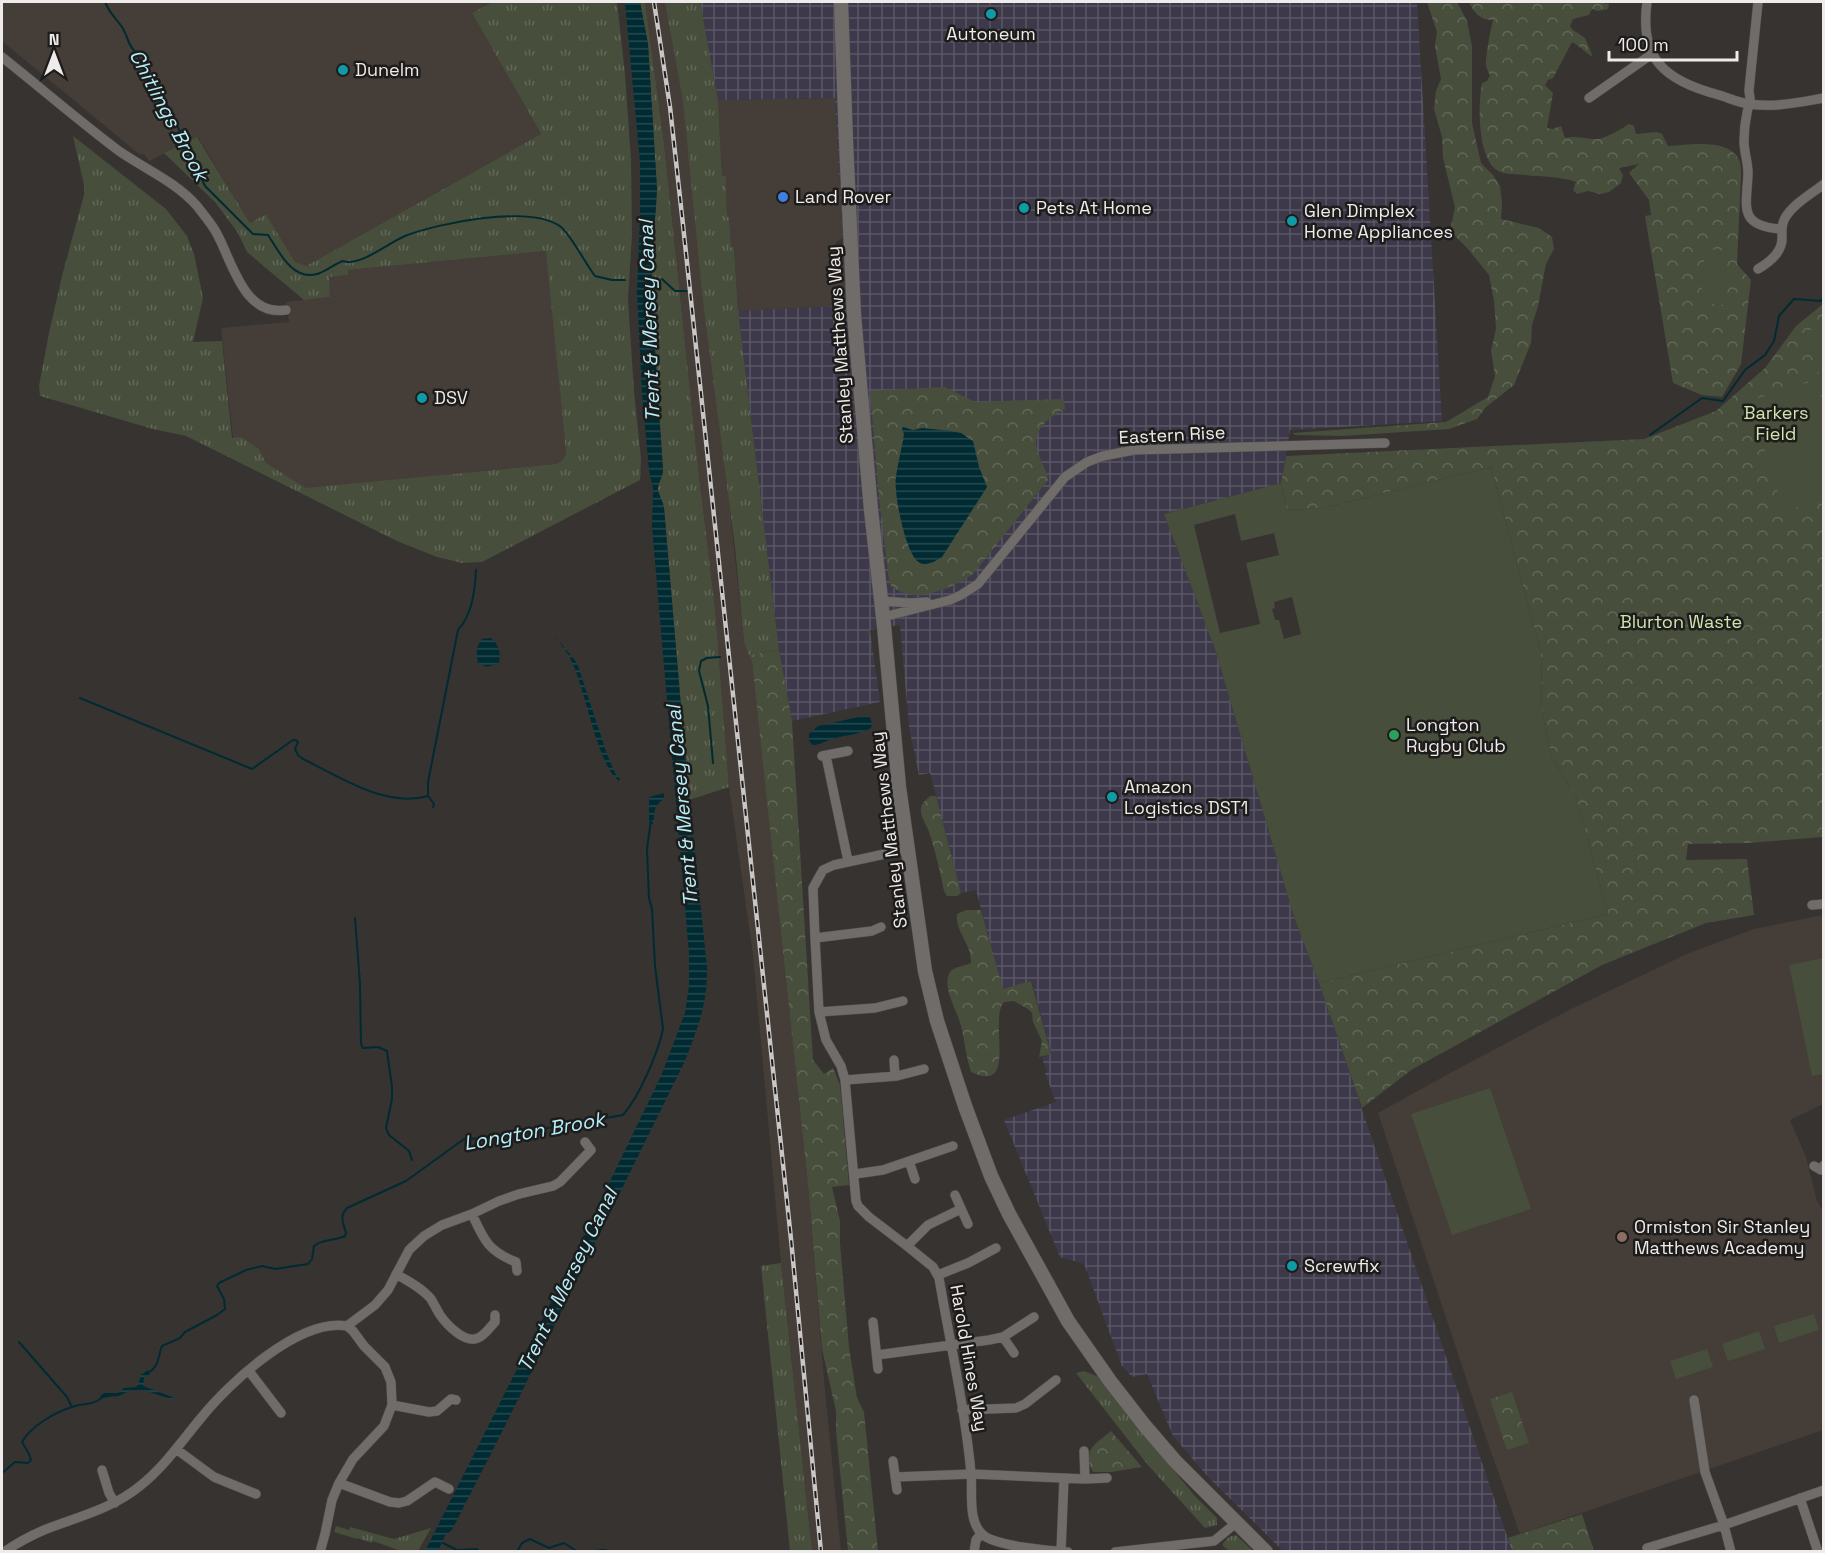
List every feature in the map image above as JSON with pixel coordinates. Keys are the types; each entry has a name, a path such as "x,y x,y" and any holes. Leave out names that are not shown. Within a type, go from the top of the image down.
{"main road":[{"name":"Stanley Matthews Way","path":"841,2 854,315 871,510 899,787 925,971 937,1021 976,1138 1009,1214 1068,1321 1110,1381 1175,1461 1266,1551"}],"street":[{"path":"1647,2 1646,34 1652,54 1673,77 1684,83 1700,91 1750,104 1779,104 1824,98"},
{"path":"1758,2 1749,90 1750,104 1745,131 1745,154 1748,167 1746,206 1752,221 1768,228 1781,229"},
{"path":"1590,98 1652,54"},
{"path":"2,57 106,141 175,186 191,200 216,232 237,277 257,303 268,310 286,310"},
{"path":"1758,269 1775,256 1782,243 1781,229 1786,216 1824,184"},
{"name":"Eastern Rise","path":"883,617 950,600 978,584 1065,477 1087,462 1103,456 1134,450 1385,443"},
{"name":"Eastern Rise","path":"882,601 910,603 950,600"},
{"path":"848,751 824,756 848,861"},
{"name":"Harold Hines Way","path":"908,849 848,861 823,870 817,880 813,888 819,1012 826,1040 841,1066 845,1080 858,1206 868,1217 933,1267 938,1275 972,1474 973,1515 981,1534"},
{"path":"1812,905 1824,904"},
{"path":"814,938 872,931 881,927"},
{"path":"819,1012 875,1008 903,1001"},
{"path":"894,1060 895,1076"},
{"path":"845,1080 895,1076 924,1069"},
{"path":"855,1174 883,1170 953,1146"},
{"path":"4,1551 43,1530 115,1503 139,1487 159,1470 214,1403 249,1371 288,1342 311,1330 348,1326 375,1305 388,1290 409,1250 424,1236 442,1225 519,1194 553,1186 560,1182 591,1149"},
{"path":"909,1161 915,1179"},
{"path":"955,1195 968,1224"},
{"path":"908,1246 928,1225 961,1209"},
{"path":"472,1214 485,1243 502,1257 519,1263"},
{"path":"938,1275 996,1248"},
{"path":"396,1274 414,1284 430,1299 441,1318 455,1331 475,1343 497,1320"},
{"path":"877,1355 1003,1337 1034,1317"},
{"path":"320,1551 326,1534 332,1500 339,1483 353,1459 384,1426 392,1405 391,1382 385,1367 348,1326"},
{"path":"876,1328 878,1369"},
{"path":"1003,1337 1014,1353"},
{"path":"249,1371 279,1410 286,1401"},
{"path":"962,1410 1016,1408 1025,1404 1056,1380"},
{"path":"392,1405 429,1412 437,1411 452,1398"},
{"path":"1694,1400 1705,1472 1731,1551"},
{"path":"176,1449 214,1477 250,1495"},
{"path":"1084,1451 1084,1479"},
{"path":"893,1461 897,1490"},
{"path":"102,1470 115,1503"},
{"path":"895,1477 972,1474 1107,1478"},
{"path":"105,1481 116,1477"},
{"path":"339,1483 390,1502 399,1503 408,1501 435,1478 448,1490"},
{"path":"1061,1551 1064,1478"},
{"path":"1646,1547 1724,1525 1824,1490"},
{"path":"1800,1498 1818,1551"},
{"path":"1115,1551 1214,1541 1236,1523"},
{"path":"974,1551 976,1540 981,1534 989,1539 1005,1543 1068,1551"},
{"path":"18,1543 24,1551"}],"shaded area":[{"path":"2,2 492,2 472,13 541,134 306,266 299,265 266,214 250,223 198,137 149,161 145,155 139,154 2,41"},
{"path":"645,2 676,2 744,642 752,661 763,758 808,1185 841,1551 812,1551 781,1263 753,955 729,787 715,608 664,143"},
{"path":"700,2 1417,2 1442,421 1290,430 1281,483 1164,514 1215,649 1294,917 1319,983 1512,1551 1283,1551 1209,1478 1173,1436 1147,1374 1132,1377 1122,1366 1084,1264 1060,1257 1004,1120 1056,1102 1042,1058 1051,1053 1032,981 1003,990 976,890 961,893 930,773 919,775 909,727 900,625 870,630 880,702 792,721 779,650 738,311 844,306 846,303 835,98 718,100"},
{"name":"Land Rover","path":"835,98 843,238 835,243 836,255 844,259 846,303 844,306 738,311 734,248 731,248 729,218 727,217 726,176 722,176 718,100"},
{"path":"547,251 566,452 565,457 556,464 306,489 266,463 259,449 233,438 221,328 289,322 286,302 330,297 329,277 347,275 348,270"},
{"name":"Ormiston Sir Stanley Matthews Academy","path":"1823,915 1823,1104 1790,1120 1806,1157 1817,1201 1823,1211 1823,1430 1520,1534 1378,1113 1571,1009 1689,953 1754,929"}],"green space":[{"path":"492,2 617,2 631,160 632,234 628,299 641,459 640,480 482,562 462,563 437,557 397,541 186,436 153,429 40,396 39,386 49,333 84,195 84,185 73,136 166,209 187,236 194,254 203,298 193,342 222,341 232,438 241,437 259,449 266,463 306,488 556,464 562,461 566,452 546,251 348,270 348,275 329,277 330,297 304,300 247,252 238,233 215,202 164,153 197,137 250,223 266,214 295,262 306,266 541,134 472,13"},
{"path":"640,2 645,2 664,143 715,608 729,787 689,800 664,508 658,489 663,470 651,289 657,189 648,44"},
{"path":"665,2 700,2 718,100 722,176 726,176 727,217 729,217 731,247 734,248 738,311 779,650 749,655 744,642 735,547 703,301 683,101"},
{"path":"1427,2 1457,2 1467,21 1472,46 1472,123 1481,163 1500,186 1501,219 1539,228 1552,237 1554,249 1546,264 1532,325 1531,343 1514,385 1486,407 1477,419 1449,429 1342,436 1295,435 1293,433 1446,422 1488,397 1495,376 1491,351 1496,328 1489,275 1450,231 1455,207 1443,158 1442,137 1434,109 1436,91 1441,79 1435,46 1437,32"},
{"path":"1469,2 1597,2 1609,4 1608,9 1598,11 1592,9 1589,15 1573,19 1570,26 1585,38 1593,57 1572,42 1553,78 1545,85 1553,93 1547,128 1561,126 1565,138 1599,139 1629,124 1634,126 1636,134 1657,132 1662,134 1668,146 1708,144 1728,149 1735,154 1740,162 1741,173 1737,264 1751,280 1741,364 1722,397 1702,395 1673,383 1645,216 1651,215 1649,200 1629,173 1639,164 1619,169 1623,175 1621,183 1609,192 1600,194 1588,191 1577,194 1573,190 1576,182 1504,173 1491,165 1483,143 1480,104 1482,83 1490,76 1486,62 1493,20 1484,19 1478,15"},
{"path":"1705,249 1727,251 1724,305 1701,303"},
{"name":"Blurton Waste","path":"1823,304 1823,837 1748,843 1688,844 1686,860 1747,859 1754,915 1706,923 1602,965 1411,1070 1362,1108 1319,983 1608,914 1576,797 1552,758 1542,713 1541,653 1491,467 1323,508 1287,510 1281,483 1286,456 1644,439 1716,411 1765,368 1796,326"},
{"path":"1823,325 1823,374 1820,376 1802,334"},
{"name":"Barkers Field","path":"1816,380 1823,403 1823,499 1784,511 1749,401"},
{"path":"945,387 975,402 1064,399 1065,409 1052,416 1042,426 1036,438 1038,453 1048,480 973,574 933,593 911,594 901,592 891,586 889,580 879,499 870,391"},
{"name":"Longton Rugby Club","path":"1491,467 1541,653 1542,713 1552,758 1576,797 1608,914 1319,983 1294,917 1215,649 1164,514 1281,483 1287,510 1323,508","holes":["1235,514 1241,541 1274,533 1279,555 1246,563 1260,624 1220,633 1194,525","1292,597 1301,634 1284,639 1279,620 1275,620 1272,609 1275,608 1274,602"]},
{"path":"779,650 792,721 813,1060 824,1074 833,1068 840,1085 849,1185 832,1187 840,1221 849,1347 857,1398 864,1412 878,1551 848,1551 836,1411 822,1349 808,1185 752,661 749,655"},
{"path":"930,796 936,796 961,893 957,896 947,896 944,891 932,842 922,815 922,805"},
{"path":"966,910 981,910 1003,989 1031,981 1051,1054 1039,1057 1042,1041 1033,1022 1032,1013 1014,1001 1004,1002 1000,1011 998,1065 994,1073 986,1076 971,1072 961,1026 948,985 948,978 952,970 971,963 971,956 957,920 957,914"},
{"path":"1823,958 1823,1074 1812,1076 1789,965"},
{"path":"1490,1088 1531,1209 1452,1235 1411,1114"},
{"path":"781,1263 812,1551 790,1551 761,1266"},
{"path":"1814,1314 1819,1330 1779,1343 1774,1326"},
{"path":"1759,1331 1765,1349 1728,1361 1722,1344"},
{"path":"1707,1349 1713,1367 1676,1379 1670,1361"},
{"path":"1084,1371 1099,1377 1195,1496 1217,1518 1217,1525 1205,1528 1147,1464 1076,1373"},
{"path":"1512,1392 1529,1443 1507,1450 1490,1399"},
{"path":"1111,1431 1142,1467 1111,1472 1093,1472 1089,1465 1089,1453"},
{"path":"1582,1514 1594,1551 1512,1551 1508,1538"},
{"path":"336,1526 349,1530 350,1527 394,1539 431,1528 418,1551 401,1551 373,1541 372,1543 334,1532"},
{"path":"1236,1535 1253,1551 1229,1551 1223,1546 1229,1537"}],"water":[{"name":"Trent & Mersey Canal","path":"625,2 640,2 648,44 657,189 651,289 663,470 658,489 664,508 687,776 707,967 706,993 697,1028 684,1063 503,1430 452,1530 445,1536 438,1551 425,1551 562,1280 661,1076 685,1013 689,985 689,954 652,527 653,489 642,395 637,292 640,162"},
{"path":"903,427 913,430 922,428 961,433 973,441 979,467 987,487 942,557 923,564 915,558 910,549 899,509 896,476 904,434"},
{"path":"555,636 577,663 607,754 619,781 604,759 571,660"},
{"path":"491,638 498,646 500,659 499,663 487,667 478,663 477,650 482,639"},
{"path":"863,716 870,717 871,728 816,745 809,741 809,734 818,726"},
{"path":"664,793 664,799 656,807 653,824 649,823 649,797"},
{"path":"148,1370 150,1374 144,1378 143,1386 175,1398 174,1400 143,1390 129,1391 103,1400 100,1396 104,1393 118,1393 124,1388 136,1387 141,1375"}],"waterway":[{"name":"Chitlings Brook","path":"105,2 170,110 205,186 253,234 268,235 288,264 301,273 317,274 343,261 350,262 366,258 405,236 420,231 461,221 507,216 547,220 561,227 595,276 625,280"},
{"name":"Trent & Mersey Canal","path":"662,279 675,291 687,291"},
{"name":"Longton Brook","path":"1650,435 1702,398 1723,401 1745,370 1765,355 1774,341 1779,316 1794,299 1821,301 1824,295"},
{"path":"433,807 434,804 428,796 428,782 458,630 470,610 476,570"},
{"name":"Longton Brook","path":"713,763 708,706 699,671 701,661 720,657"},
{"path":"80,698 252,769 296,740 298,742 295,749 303,759 363,789 396,798 412,799 428,796"},
{"name":"Longton Brook","path":"147,1373 156,1365 162,1346 180,1338 185,1332 225,1309 224,1299 217,1286 219,1283 246,1270 262,1266 275,1269 308,1264 312,1259 314,1246 345,1236 342,1217 347,1208 406,1181 464,1139 491,1138 623,1115 647,1074 663,1029 655,966 652,909 649,898 647,849 651,820"},
{"path":"355,918 360,984 361,1044 363,1048 378,1047 387,1051 392,1099 386,1128 389,1135 409,1151 412,1160"},
{"path":"19,1342 67,1397 72,1407"},
{"name":"Longton Brook","path":"2,1473 15,1462 28,1463 31,1460 22,1442 37,1426 65,1409 91,1403 103,1397"},
{"path":"517,1552 522,1543 530,1539 549,1548 564,1543 578,1552"},
{"path":"443,1543 457,1550 477,1549 479,1552"},
{"path":"588,1552 603,1550 615,1552"}],"railway":[{"path":"654,2 670,107 683,225 791,1239 821,1552"}],"place":[{"name":"Autoneum","path":"991,14"},
{"name":"Dunelm","path":"343,70"},
{"name":"Land Rover","path":"783,197"},
{"name":"Pets At Home","path":"1024,208"},
{"name":"Glen Dimplex Home Appliances","path":"1292,221"},
{"name":"DSV","path":"422,398"},
{"name":"Longton Rugby Club","path":"1394,735"},
{"name":"Amazon Logistics DST1","path":"1112,797"},
{"name":"Ormiston Sir Stanley Matthews Academy","path":"1622,1237"},
{"name":"Screwfix","path":"1292,1266"}]}
